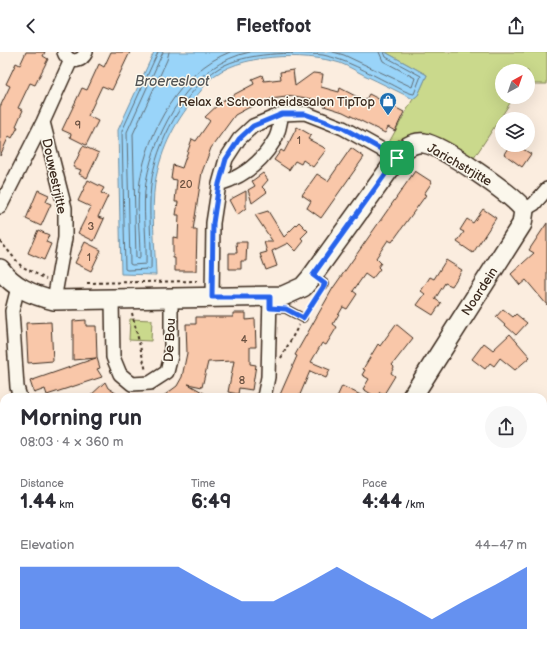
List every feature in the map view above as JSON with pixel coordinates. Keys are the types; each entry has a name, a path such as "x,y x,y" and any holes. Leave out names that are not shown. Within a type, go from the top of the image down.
{"street":[{"name":"Douwestrjitte","path":"0,207 43,122 67,56 78,60 84,56 86,52"},
{"path":"219,184 235,180 250,171 275,140 282,114"},
{"path":"212,297 213,223 219,184 226,159 239,139 253,126 282,114 305,114 343,128 397,158"},
{"name":"Douwestrjitte","path":"43,122 65,208 65,238 54,300"},
{"name":"Jarichstrjitte","path":"397,158 404,149 415,143 425,144 439,149 503,189 517,201 524,210"},
{"name":"De Bou","path":"0,268 7,278 18,287 39,296 54,300 171,300 212,297 270,303 319,279 397,158"},
{"path":"524,210 534,204 547,189"},
{"name":"Noardein","path":"415,393 522,224 524,210"},
{"path":"18,287 12,311 17,388 19,393"},
{"path":"112,300 113,357 120,374 132,384 150,383"},
{"name":"De Bou","path":"150,383 167,372 171,356 171,300"},
{"path":"265,393 268,377 270,303"}],"lane":[{"path":"270,303 303,318"}],"path":[{"path":"268,377 276,368 303,318 319,279"},
{"path":"132,313 150,383"}],"green space":[{"path":"385,52 547,52 547,84 535,84 535,64 495,64 495,104 509,104 504,112 495,112 495,126 472,161 438,139 393,148 387,146 413,99 418,95 427,75"},
{"path":"130,319 152,320 151,341 129,340"}],"water":[{"name":"Broeresloot","path":"154,52 385,52 427,75 418,95 413,99 343,64 325,59 290,56 272,57 237,64 221,71 208,81 191,102 171,134 161,158 155,183 153,205 156,275 121,274 118,130"}],"building":[{"path":"26,52 45,52 43,56 48,59 35,85 30,83 18,108 23,110 16,126 18,127 12,138 9,136 0,156 0,107 10,86 6,84 16,63 20,65"},
{"path":"111,52 130,52 112,90 102,86 88,116 98,121 86,145 70,137 71,134 62,130 82,88 87,90 99,64 104,67"},
{"path":"293,70 295,86 313,73 323,74 321,87 339,92 340,88 365,101 369,94 404,112 395,131 388,127 385,133 343,112 324,106 325,101 294,96 271,99 235,115 211,148 202,172 193,230 197,230 196,271 175,271 175,258 173,258 173,237 178,238 179,215 176,215 178,202 175,202 177,180 171,179 173,165 182,168 192,139 196,141 210,121 205,117 222,101 254,84 252,79 262,75 264,81 281,79 280,72"},
{"path":"297,127 311,135 308,139 326,150 313,167 303,160 301,164 295,161 289,170 274,160 281,150 284,152"},
{"path":"83,146 99,153 87,178 79,174 81,170 73,167"},
{"path":"351,148 364,157 321,218 307,208 311,201 302,195 317,174 328,181"},
{"path":"505,152 528,152 531,154 522,167 504,154"},
{"path":"415,171 432,182 424,194 426,195 392,242 388,240 376,258 381,263 378,267 380,269 372,279 365,274 353,291 357,294 347,309 343,307 333,324 337,327 326,345 322,343 311,362 330,370 326,378 310,371 301,393 281,393 297,356 295,355 333,288"},
{"path":"263,173 268,180 262,187 267,192 252,203 248,190 255,186 252,181"},
{"path":"88,180 104,188 101,193 108,196 98,217 104,219 94,241 78,233 91,207 78,201"},
{"path":"38,190 49,195 46,202 51,204 41,226 26,219"},
{"path":"246,191 246,208 237,215 229,200"},
{"path":"483,209 496,218 473,253 457,242 464,232 460,230 467,219 473,223"},
{"path":"268,211 284,237 299,222 308,231 301,238 304,241 296,251 288,243 272,251 277,266 266,270 260,254 267,252 264,242 273,242 255,215"},
{"path":"547,223 547,305 526,280 520,285 511,274 534,253 529,250"},
{"path":"38,230 49,235 46,242 51,244 44,260 28,253"},
{"path":"85,242 101,250 91,271 75,263"},
{"path":"236,242 247,242 246,261 241,261 241,269 229,269 229,253 237,253"},
{"path":"446,260 462,270 452,286 445,283 435,299 441,303 433,315 417,305 425,294 421,291 430,277 434,279"},
{"path":"503,309 513,317 516,314 527,323 516,335 496,317"},
{"path":"233,313 246,313 246,320 255,319 256,347 250,347 250,364 256,365 252,390 239,388 238,393 228,392 234,361 208,362 202,387 188,384 204,393 167,393 177,386 182,377 187,353 186,324 196,324 196,317 233,317"},
{"path":"86,320 86,326 96,326 97,358 100,368 97,369 102,377 53,393 46,393 45,389 34,393 30,381 96,358 73,360 73,321"},
{"path":"51,322 53,361 28,363 26,323"},
{"path":"396,324 413,338 392,365 394,367 391,373 395,376 385,393 370,393 363,389 369,379 362,375 365,370 363,369 378,344 380,346"},
{"path":"510,334 530,357 515,370 500,358 494,366 490,363 485,369 472,359 484,343 493,350"},
{"path":"105,382 108,388 116,393 93,393"},
{"path":"342,386 357,393 339,393"}],"place":[{"name":"Relax & Schoonheidssalon TipTop","path":"388,116"}],"route":[{"path":"282,114 305,114 343,128 397,158 313,275 325,284 303,318 286,309 270,308 270,297 212,297 213,223 219,184 226,159 239,139 253,126 282,114"}]}
